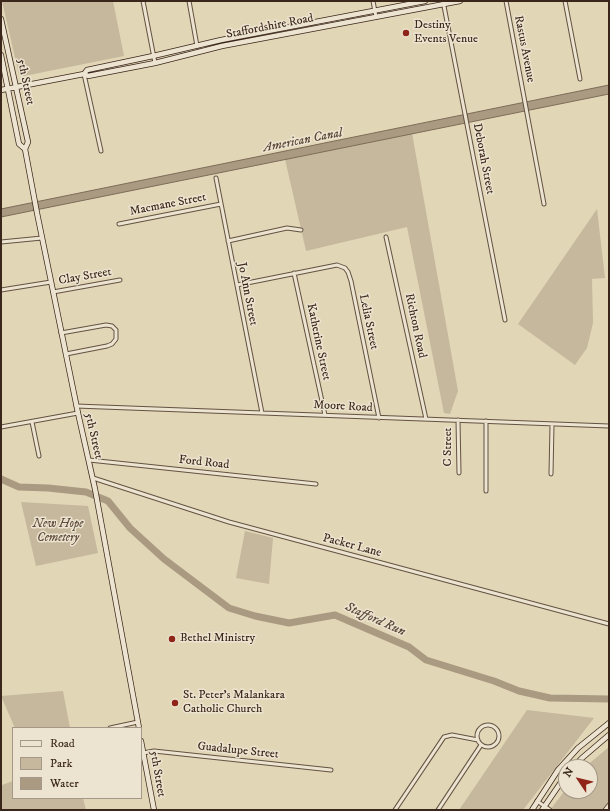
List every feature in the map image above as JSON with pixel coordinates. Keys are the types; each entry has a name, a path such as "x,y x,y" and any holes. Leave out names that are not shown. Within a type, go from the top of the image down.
{"main road":[{"name":"Staffordshire Road","path":"84,74 87,70 227,39 425,1"},
{"name":"Staffordshire Road","path":"1,90 84,74 88,76 155,63 222,46 460,1"},
{"name":"5th Street","path":"1,19 28,142 25,149 34,200 76,406 99,507 139,727"},
{"path":"1,44 6,43"},
{"name":"5th Street","path":"1,56 20,144 25,149"},
{"path":"15,123 23,119"},
{"path":"532,810 558,770 578,748 609,723"},
{"path":"581,759 609,735"},
{"name":"5th Street","path":"142,747 154,810"},
{"path":"543,808 558,786"}],"street":[{"path":"143,1 155,63"},
{"path":"188,1 197,46"},
{"path":"373,1 376,17"},
{"name":"Rastus Avenue","path":"506,1 544,204"},
{"path":"565,1 580,79"},
{"name":"Deborah Street","path":"444,3 505,320"},
{"path":"84,74 101,151"},
{"name":"Jo Ann Street","path":"216,178 262,412"},
{"name":"Macmane Street","path":"119,224 221,204"},
{"path":"228,241 288,228 301,230"},
{"name":"Richton Road","path":"386,237 426,419"},
{"path":"1,242 42,238"},
{"name":"Lelia Street","path":"237,286 337,265 345,268 348,272 379,418"},
{"name":"Katherine Street","path":"294,273 325,415"},
{"name":"Clay Street","path":"53,292 120,280"},
{"path":"1,290 51,282"},
{"path":"61,333 106,325 112,326 116,330 116,339 112,344 66,354"},
{"name":"Moore Road","path":"76,406 609,426"},
{"path":"1,427 78,413"},
{"name":"C Street","path":"458,420 459,473"},
{"path":"486,421 486,492"},
{"path":"32,422 39,456"},
{"path":"551,474 552,425"},
{"name":"Ford Road","path":"89,460 316,484"},
{"name":"Packer Lane","path":"93,478 229,522 609,624"},
{"path":"115,727 138,722"},
{"path":"488,725 494,727 497,732 498,737 492,746 487,747 481,745 478,740 477,735 483,726 488,725"},
{"path":"395,810 444,737 452,735 478,740"},
{"path":"438,810 481,745"},
{"name":"Guadalupe Street","path":"143,753 154,751 332,770"},
{"path":"537,801 543,808 550,810"},
{"path":"605,810 609,805"}],"green space":[{"path":"2,1 113,1 124,56 24,76 19,75"},
{"path":"412,133 458,391 450,414 444,413 407,227 306,251 285,159"},
{"path":"597,209 605,278 592,279 593,323 587,348 575,365 518,324"},
{"name":"New Hope Cemetery","path":"21,502 88,506 98,553 36,566"},
{"path":"245,531 273,538 269,584 236,578"},
{"path":"63,691 70,727 15,727 1,696"},
{"path":"527,710 594,718 562,759 558,759 558,765 523,810 459,810"},
{"path":"609,747 609,810 550,810 558,799 598,799 598,759 595,759"},
{"path":"12,781 12,799 83,799 86,810 1,810 1,783 2,785"}],"water":[{"name":"American Canal","path":"609,85 609,94 1,217 1,209"}],"waterway":[{"name":"Stafford Run","path":"1,479 19,487 86,492 108,501 130,528 164,559 229,608 255,616 289,623 335,615 409,647 426,660 494,681 519,691 550,698 609,699"}],"place":[{"name":"Destiny Events Venue","path":"406,33"},
{"name":"Bethel Ministry","path":"172,639"},
{"name":"St. Peter's Malankara Catholic Church","path":"175,703"}]}
